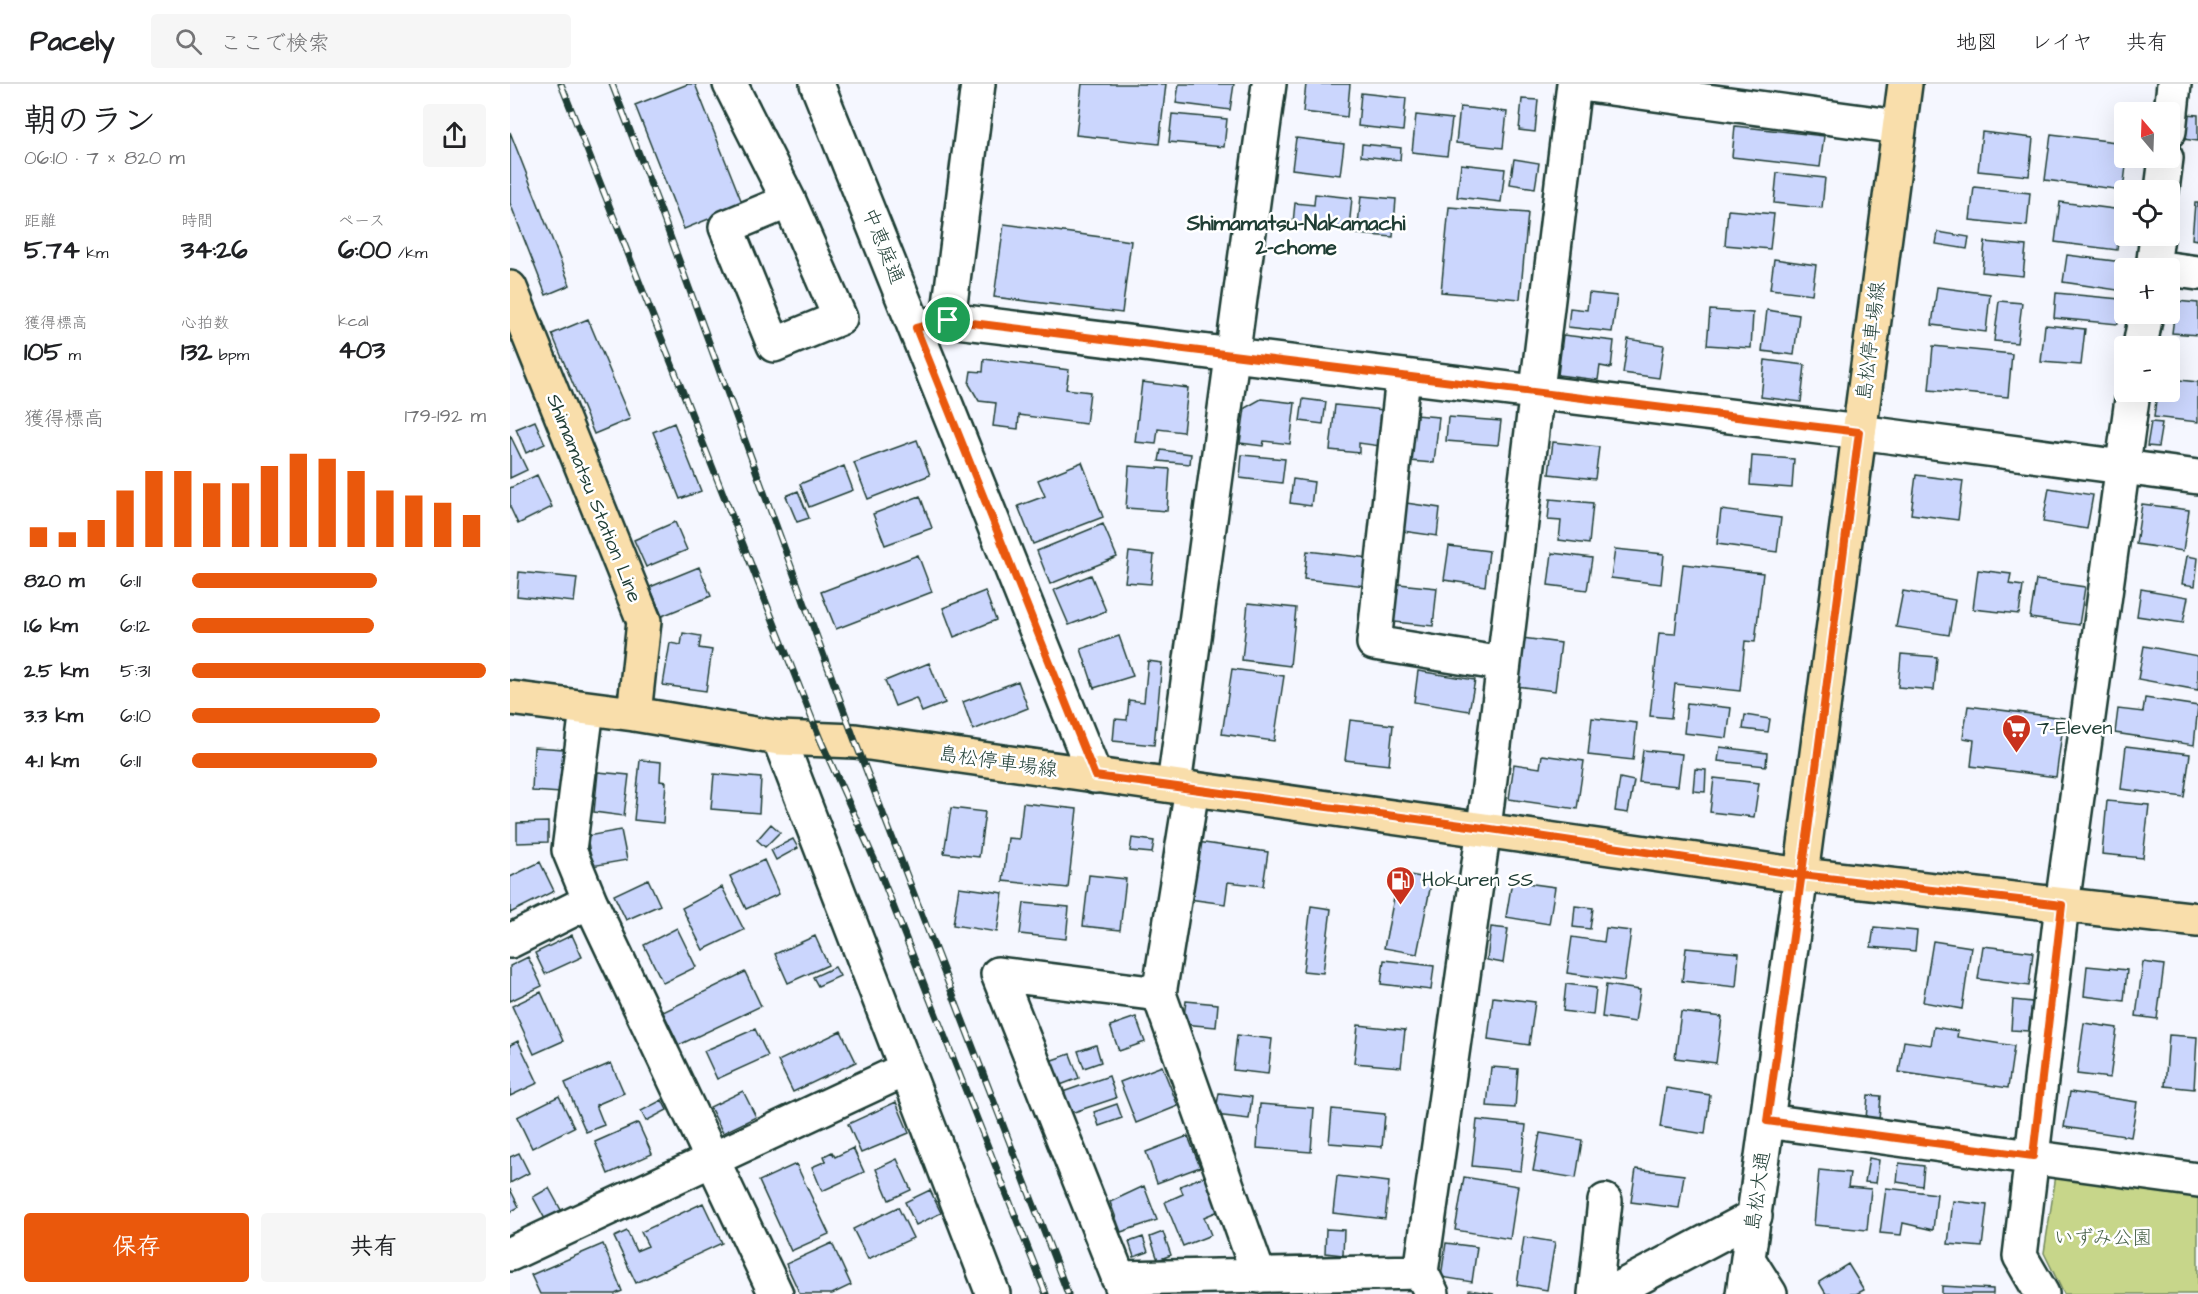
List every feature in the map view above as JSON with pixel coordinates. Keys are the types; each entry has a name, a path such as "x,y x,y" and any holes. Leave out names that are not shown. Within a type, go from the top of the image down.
{"main road":[{"name":"島松停車場線","path":"510,698 634,714 779,738 855,741 1484,828 1801,875 1905,84"},
{"name":"Shimamatsu Station Line","path":"510,288 644,621 634,714"},
{"path":"1801,875 2198,920"}],"street":[{"path":"730,84 789,201"},
{"name":"中恵庭通","path":"817,84 1095,776"},
{"path":"948,320 978,84"},
{"path":"1259,1276 1159,994 1233,356 1269,84"},
{"path":"1159,994 998,974 1121,1286 1259,1276 1426,1283 1484,828 1574,84"},
{"path":"1581,84 1650,89 1899,128"},
{"path":"2172,102 2174,84"},
{"path":"2180,268 2198,273"},
{"path":"916,328 948,320 1859,432 2198,477"},
{"path":"1403,377 1374,643 1503,664"},
{"path":"2042,1294 2020,1256 2062,905 2131,402"},
{"path":"587,709 569,850 590,902 776,1294"},
{"path":"779,738 904,1070 993,1294"},
{"name":"島松大通","path":"1743,1294 1801,875"},
{"path":"510,941 590,902"},
{"path":"510,1254 904,1070"},
{"path":"1767,1121 2198,1180"},
{"path":"1595,1294 1605,1201"},
{"path":"1608,1294 1755,1216"},
{"path":"1748,1259 1770,1294"}],"green space":[{"name":"いずみ公園","path":"2056,1175 2198,1194 2198,1294 2064,1294 2044,1253"}],"building":[{"path":"688,84 695,84 743,205 684,229 635,105"},
{"path":"1082,84 1166,84 1159,144 1076,135"},
{"path":"1179,84 1234,84 1230,110 1176,103"},
{"path":"1306,84 1350,84 1347,117 1303,112"},
{"path":"1361,93 1406,98 1403,131 1358,126"},
{"path":"1522,99 1538,100 1535,132 1519,130"},
{"path":"1460,107 1507,112 1503,148 1456,143"},
{"path":"1172,114 1227,119 1224,147 1169,142"},
{"path":"2186,114 2198,115 2198,141 2183,139"},
{"path":"1416,115 1452,119 1447,156 1412,152"},
{"path":"1735,126 1824,136 1820,167 1732,157"},
{"path":"510,132 570,285 546,295 510,203"},
{"path":"1982,132 2033,138 2029,176 1978,171"},
{"path":"2051,134 2114,142 2114,168 2126,168 2124,180 2114,180 2114,189 2045,180"},
{"path":"1296,138 1344,144 1340,175 1292,169"},
{"path":"1362,144 1401,148 1400,160 1361,156"},
{"path":"1514,159 1539,163 1535,188 1510,184"},
{"path":"1461,164 1505,169 1501,202 1457,197"},
{"path":"1777,173 1825,178 1822,208 1774,203"},
{"path":"1974,187 2030,193 2027,226 1970,220"},
{"path":"1315,194 1352,198 1349,228 1293,223 1295,203 1314,205"},
{"path":"1361,196 1396,199 1393,237 1357,234"},
{"path":"2060,202 2114,209 2114,246 2118,246 2117,250 2055,242"},
{"path":"2195,203 2198,203 2198,240 2192,239"},
{"path":"1449,207 1528,213 1520,299 1441,292"},
{"path":"1728,210 1774,214 1770,249 1725,245"},
{"path":"1004,224 1131,241 1122,313 994,297"},
{"path":"1938,232 1969,237 1967,249 1936,244"},
{"path":"1985,242 2026,246 2023,276 1982,272"},
{"path":"2067,255 2114,261 2114,290 2063,282"},
{"path":"1774,259 1816,265 1812,294 1770,289"},
{"path":"1937,287 1990,294 1986,332 1932,325"},
{"path":"1589,293 1617,296 1612,332 1568,327 1570,308 1587,310"},
{"path":"2056,293 2114,298 2114,324 2054,318"},
{"path":"1999,301 2022,303 2017,343 1994,341"},
{"path":"2180,301 2198,303 2198,335 2172,333 2173,324 2180,324"},
{"path":"1710,310 1753,313 1751,348 1707,345"},
{"path":"1767,310 1799,315 1794,355 1762,351"},
{"path":"588,319 630,419 594,434 552,334"},
{"path":"2045,325 2085,329 2081,365 2041,362"},
{"path":"1563,335 1614,341 1611,368 1600,366 1598,380 1558,375"},
{"path":"1628,339 1664,345 1659,378 1623,373"},
{"path":"1933,346 2012,354 2008,397 1929,390"},
{"path":"984,359 1069,370 1066,389 1090,392 1086,424 1019,415 1018,429 993,426 996,403 979,401 969,384 971,371 983,372"},
{"path":"1765,360 1805,365 1801,402 1761,397"},
{"path":"2180,380 2198,382 2198,422 2154,417 2156,402 2180,402"},
{"path":"1142,382 1188,388 1183,432 1158,429 1156,444 1135,442"},
{"path":"1261,399 1295,403 1290,444 1264,441 1263,446 1240,443 1245,408"},
{"path":"1303,399 1326,402 1323,424 1300,421"},
{"path":"1335,405 1384,410 1380,446 1359,443 1359,453 1330,450"},
{"path":"1414,415 1439,417 1434,463 1410,461"},
{"path":"1448,417 1501,421 1498,445 1446,441"},
{"path":"535,421 545,444 526,453 516,429"},
{"path":"2151,422 2162,423 2158,447 2147,446"},
{"path":"674,423 701,491 680,499 653,432"},
{"path":"510,435 527,470 510,478"},
{"path":"917,440 930,475 868,499 854,463"},
{"path":"1553,442 1599,447 1595,479 1549,474"},
{"path":"1161,450 1191,454 1190,464 1159,461"},
{"path":"1242,455 1285,459 1282,483 1240,478"},
{"path":"1752,456 1794,459 1792,488 1750,485"},
{"path":"1082,462 1103,517 1033,544 1018,506 1045,496 1038,480"},
{"path":"844,466 853,490 809,507 800,484"},
{"path":"1129,466 1170,469 1167,511 1126,508"},
{"path":"537,475 552,507 518,524 510,507 510,488"},
{"path":"1916,475 1963,481 1958,520 1911,514"},
{"path":"1293,479 1314,482 1311,506 1290,503"},
{"path":"2049,488 2093,495 2087,529 2043,522"},
{"path":"798,491 809,518 797,522 786,496"},
{"path":"920,496 932,528 885,545 873,514"},
{"path":"1550,499 1593,503 1589,544 1559,540 1561,521 1548,520"},
{"path":"1406,503 1440,508 1437,536 1403,531"},
{"path":"2142,504 2189,510 2183,551 2136,544"},
{"path":"1721,510 1781,518 1777,552 1717,544"},
{"path":"675,522 687,550 646,567 634,540"},
{"path":"1103,524 1117,557 1050,584 1037,551"},
{"path":"1449,546 1489,551 1485,586 1444,580"},
{"path":"1615,549 1664,554 1661,584 1611,578"},
{"path":"1307,551 1369,558 1366,586 1304,579"},
{"path":"1129,552 1154,555 1151,584 1125,582"},
{"path":"1552,553 1592,558 1587,590 1548,585"},
{"path":"918,555 932,592 836,629 821,592"},
{"path":"2187,556 2198,558 2195,586 2182,584"},
{"path":"1683,564 1763,573 1755,642 1745,641 1740,691 1675,684 1671,718 1650,716 1659,633 1675,634"},
{"path":"699,567 711,596 662,616 650,587"},
{"path":"1978,570 2011,574 2009,584 2023,586 2019,614 1973,609"},
{"path":"519,572 577,578 574,602 517,596"},
{"path":"1091,575 1106,611 1069,625 1054,590"},
{"path":"2036,580 2085,587 2079,625 2030,618"},
{"path":"1389,583 1437,588 1433,626 1385,621"},
{"path":"2141,589 2188,597 2183,623 2137,616"},
{"path":"985,591 996,620 954,637 943,608"},
{"path":"1903,591 1955,600 1949,635 1896,627"},
{"path":"1248,603 1296,608 1290,666 1242,660"},
{"path":"683,633 701,636 699,648 712,650 706,691 663,685 670,643 681,645"},
{"path":"1119,636 1133,676 1094,688 1081,649"},
{"path":"1522,638 1561,643 1555,691 1516,686"},
{"path":"2144,646 2198,656 2198,690 2138,679"},
{"path":"1901,654 1937,657 1934,690 1898,687"},
{"path":"1148,661 1162,663 1154,745 1113,741 1115,719 1127,720 1129,700 1144,702"},
{"path":"929,663 945,703 922,712 916,698 895,706 885,681"},
{"path":"1232,669 1284,676 1274,741 1222,734"},
{"path":"1418,671 1475,680 1469,711 1414,702"},
{"path":"1018,681 1028,708 973,730 963,702"},
{"path":"2145,698 2198,706 2194,745 2115,733 2118,709 2143,712"},
{"path":"1687,703 1731,708 1727,738 1684,733"},
{"name":"7-Eleven","path":"1968,706 2064,718 2056,777 1971,766 1974,740 1963,738"},
{"path":"1745,715 1770,719 1768,732 1743,729"},
{"path":"1592,718 1637,723 1633,760 1588,755"},
{"path":"1350,720 1393,725 1389,765 1345,760"},
{"path":"2126,746 2190,754 2184,797 2121,789"},
{"path":"534,747 564,749 561,793 532,791"},
{"path":"1720,747 1767,753 1766,766 1718,761"},
{"path":"1643,750 1682,754 1678,786 1639,782"},
{"path":"1542,755 1584,761 1577,809 1509,799 1514,764 1540,768"},
{"path":"640,760 661,762 660,781 666,782 663,823 634,820"},
{"path":"1695,769 1706,770 1705,792 1693,791"},
{"path":"598,772 629,775 624,816 594,812"},
{"path":"714,774 761,778 759,813 711,809"},
{"path":"1620,778 1634,781 1628,813 1615,811"},
{"path":"1714,778 1759,783 1754,817 1710,812"},
{"path":"2107,801 2149,805 2143,858 2102,854"},
{"path":"1023,803 1077,809 1068,888 1003,881 1008,838 1019,839"},
{"path":"951,808 985,812 979,857 944,853"},
{"path":"548,822 548,842 517,843 517,823"},
{"path":"771,824 780,832 765,847 757,840"},
{"path":"621,830 627,860 592,866 587,836"},
{"path":"1132,838 1154,841 1152,853 1130,851"},
{"path":"793,839 798,848 776,860 771,850"},
{"path":"1197,842 1268,852 1263,886 1228,882 1225,904 1189,899"},
{"path":"764,860 779,894 746,909 730,876"},
{"path":"540,862 554,891 510,913 510,877"},
{"path":"1399,873 1432,879 1417,954 1384,948"},
{"path":"1089,875 1126,879 1120,930 1083,926"},
{"path":"648,879 660,905 626,920 614,895"},
{"path":"1512,881 1555,887 1549,924 1506,917"},
{"path":"722,887 744,930 703,950 682,908"},
{"path":"959,887 1003,893 997,932 953,925"},
{"path":"1024,903 1069,907 1066,939 1020,934"},
{"path":"1311,906 1331,909 1323,973 1303,971"},
{"path":"1575,906 1593,908 1590,929 1573,927"},
{"path":"1491,927 1508,929 1503,963 1487,960"},
{"path":"1874,927 1917,931 1915,951 1871,947"},
{"path":"677,928 696,967 663,983 644,945"},
{"path":"1606,928 1631,931 1624,981 1567,973 1572,937 1604,942"},
{"path":"572,935 582,957 545,974 535,953"},
{"path":"815,936 828,965 788,983 775,954"},
{"path":"1933,941 1971,947 1962,1009 1923,1002"},
{"path":"1983,946 2033,952 2029,986 1978,979"},
{"path":"1686,948 1739,953 1736,987 1682,981"},
{"path":"528,957 542,986 510,1001 510,966"},
{"path":"1384,960 1434,966 1431,990 1381,984"},
{"path":"2143,962 2164,965 2157,1019 2136,1016"},
{"path":"2087,966 2127,970 2124,1001 2084,996"},
{"path":"835,967 840,976 818,986 813,977"},
{"path":"745,972 761,1006 679,1045 663,1012"},
{"path":"1566,984 1596,988 1593,1015 1563,1011"},
{"path":"1606,985 1640,990 1635,1022 1602,1017"},
{"path":"541,992 563,1041 534,1054 512,1006"},
{"path":"1493,997 1535,1002 1529,1045 1488,1039"},
{"path":"2013,1000 2032,1002 2029,1031 2011,1030"},
{"path":"1186,1001 1218,1004 1216,1027 1183,1024"},
{"path":"1681,1012 1722,1017 1716,1063 1675,1058"},
{"path":"1136,1017 1145,1042 1119,1051 1110,1026"},
{"path":"2084,1023 2117,1028 2110,1078 2077,1074"},
{"path":"1358,1025 1405,1030 1401,1067 1354,1063"},
{"path":"1934,1027 1958,1031 1957,1037 2014,1046 2008,1088 1899,1072 1904,1041 1931,1045"},
{"path":"755,1029 768,1056 717,1079 704,1051"},
{"path":"841,1031 856,1062 793,1092 778,1061"},
{"path":"1237,1035 1272,1039 1268,1074 1233,1070"},
{"path":"2169,1035 2197,1037 2194,1089 2165,1086"},
{"path":"518,1041 538,1083 510,1096 510,1045"},
{"path":"1096,1045 1101,1062 1084,1068 1078,1051"},
{"path":"1070,1054 1079,1078 1055,1087 1046,1062"},
{"path":"611,1063 624,1093 596,1105 604,1125 586,1132 565,1083"},
{"path":"1162,1066 1178,1106 1136,1123 1120,1082"},
{"path":"1491,1067 1518,1069 1515,1108 1487,1106"},
{"path":"1109,1076 1116,1098 1065,1115 1057,1094"},
{"path":"1666,1088 1710,1095 1705,1134 1660,1127"},
{"path":"743,1091 756,1117 723,1133 710,1107"},
{"path":"2070,1092 2137,1102 2131,1137 2064,1127"},
{"path":"1219,1093 1252,1097 1249,1119 1215,1115"},
{"path":"1868,1095 1881,1096 1879,1120 1866,1119"},
{"path":"559,1096 574,1127 532,1148 517,1117"},
{"path":"662,1100 667,1110 646,1121 641,1111"},
{"path":"896,1102 909,1133 861,1153 848,1124"},
{"path":"1117,1104 1122,1118 1099,1126 1094,1112"},
{"path":"1260,1104 1314,1108 1311,1152 1257,1148"},
{"path":"1332,1109 1385,1114 1382,1147 1329,1143"},
{"path":"1477,1120 1526,1125 1521,1171 1472,1166"},
{"path":"638,1123 652,1154 608,1174 595,1142"},
{"path":"1540,1133 1582,1140 1576,1178 1533,1171"},
{"path":"1188,1136 1200,1167 1157,1183 1146,1152"},
{"path":"853,1148 864,1172 822,1191 812,1167 826,1161 824,1156 832,1152 835,1157"},
{"path":"519,1153 529,1173 510,1183 510,1157"},
{"path":"1869,1158 1879,1160 1876,1183 1865,1182"},
{"path":"897,1159 911,1190 889,1200 876,1169"},
{"path":"1899,1163 1924,1166 1922,1186 1897,1182"},
{"path":"796,1164 829,1234 791,1251 759,1181"},
{"path":"1636,1169 1684,1175 1679,1208 1631,1202"},
{"path":"1819,1170 1850,1173 1848,1187 1871,1189 1867,1230 1814,1225"},
{"path":"1207,1175 1221,1210 1204,1217 1211,1235 1183,1246 1165,1202 1183,1194 1180,1186"},
{"path":"1337,1176 1389,1182 1385,1219 1333,1213"},
{"path":"1464,1177 1518,1186 1510,1239 1455,1230"},
{"path":"1144,1186 1157,1220 1121,1232 1110,1202"},
{"path":"549,1188 561,1210 545,1219 533,1197"},
{"path":"1886,1188 1937,1194 1933,1230 1903,1223 1901,1235 1880,1233"},
{"path":"510,1189 519,1207 510,1212"},
{"path":"930,1190 941,1213 916,1225 905,1202"},
{"path":"1953,1201 1987,1205 1982,1247 1948,1244"},
{"path":"703,1203 722,1243 636,1283 614,1237 627,1231 636,1251 648,1246 641,1232"},
{"path":"898,1207 913,1238 868,1259 853,1229"},
{"path":"1326,1229 1344,1230 1343,1255 1325,1253"},
{"path":"1163,1232 1171,1255 1158,1260 1150,1237"},
{"path":"1143,1237 1148,1252 1134,1257 1129,1242"},
{"path":"1524,1237 1555,1242 1547,1290 1517,1285"},
{"path":"832,1243 851,1285 832,1294 800,1294 786,1264"},
{"path":"1446,1243 1477,1247 1472,1282 1441,1277"},
{"path":"603,1244 622,1291 615,1294 540,1294 531,1275"},
{"path":"1848,1264 1864,1290 1856,1294 1826,1294 1819,1282"},
{"path":"1942,1286 1993,1289 1993,1294 1942,1294"},
{"path":"1469,1290 1494,1294 1468,1294"}],"railway":[{"path":"561,84 820,739 879,870 1046,1294"},
{"path":"612,84 855,741 1068,1294"}],"place":[{"name":"7-Eleven","path":"2016,754"},
{"name":"Hokuren SS","path":"1401,906"}],"district":[{"name":"Shimamatsu-Nakamachi 2-chome","path":"1296,235"}],"route":[{"path":"948,320 916,328 1095,776 1484,828 1801,875 2062,905 2033,1156 1767,1121 1801,875 1808,830 1859,432 948,320"}]}
